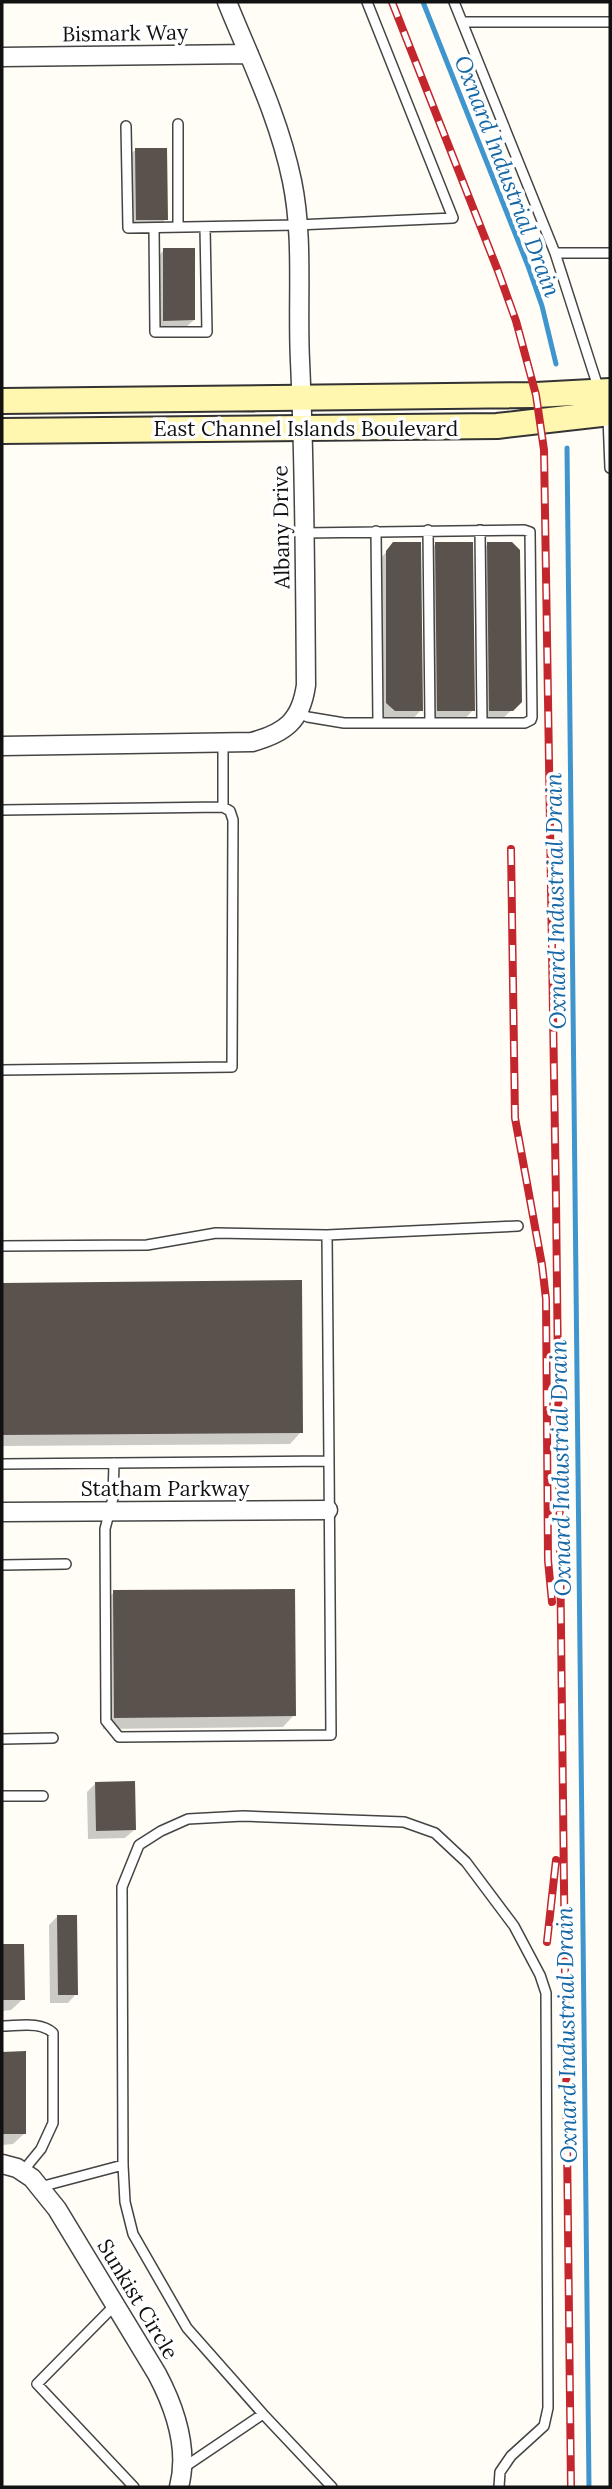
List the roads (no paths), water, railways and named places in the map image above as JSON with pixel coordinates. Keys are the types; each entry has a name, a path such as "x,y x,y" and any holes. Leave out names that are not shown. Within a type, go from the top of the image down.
{"main road":[{"name":"East Channel Islands Boulevard","path":"2,401 536,395 607,402"},
{"name":"East Channel Islands Boulevard","path":"2,431 496,426 607,402"}],"street":[{"name":"Albany Drive","path":"227,2 270,104 284,145 293,184 298,225 306,685 298,713"},
{"name":"Bismark Way","path":"2,57 249,54"},
{"path":"2,746 252,742 275,736 289,726 298,713"},
{"name":"Statham Parkway","path":"2,1512 328,1510"},
{"name":"Sunkist Circle","path":"2,2164 23,2171 57,2208 164,2387 180,2437 183,2468 179,2487"}],"lane":[{"path":"126,126 128,228 298,225 453,218 367,2"},
{"path":"454,2 555,253 607,402 610,468"},
{"path":"462,22 610,22"},
{"path":"178,124 178,227"},
{"path":"154,228 155,332 207,332 205,227"},
{"path":"555,253 610,253"},
{"path":"298,713 344,723 525,723 533,717 530,532 428,530 304,533"},
{"path":"428,530 430,723"},
{"path":"480,530 482,723"},
{"path":"376,531 378,723"},
{"path":"223,743 223,807"},
{"path":"2,810 223,807 230,811 233,820 232,1067 2,1070"},
{"path":"2,1246 147,1245 216,1233 327,1235 518,1226"},
{"path":"114,1463 113,1498 105,1529 106,1721 119,1737 331,1735 327,1235"},
{"path":"2,1464 329,1461"},
{"path":"2,1565 66,1564"},
{"path":"2,1739 53,1738"},
{"path":"2,1796 43,1796"},
{"path":"332,2487 187,2328 133,2234 125,2202 122,1887 139,1845 188,1819 243,1816 404,1822 435,1833 466,1862 514,1926 540,1975 546,1993 548,2408 544,2426 511,2456 500,2472 499,2487"},
{"path":"2,2026 39,2025 53,2033 53,2123 41,2149 23,2171"},
{"path":"40,2187 123,2165"},
{"path":"115,2305 37,2384 134,2487"},
{"path":"183,2468 263,2414"}],"waterway":[{"name":"Oxnard Industrial Drain","path":"423,2 528,266 542,306 556,364"},
{"name":"Oxnard Industrial Drain","path":"567,448 589,2487"}],"railway":[{"path":"392,2 516,321 536,395 544,450 571,2487"},
{"path":"511,849 515,1118 546,1299 548,1560 552,1602"},
{"path":"547,1942 556,1860"}]}
